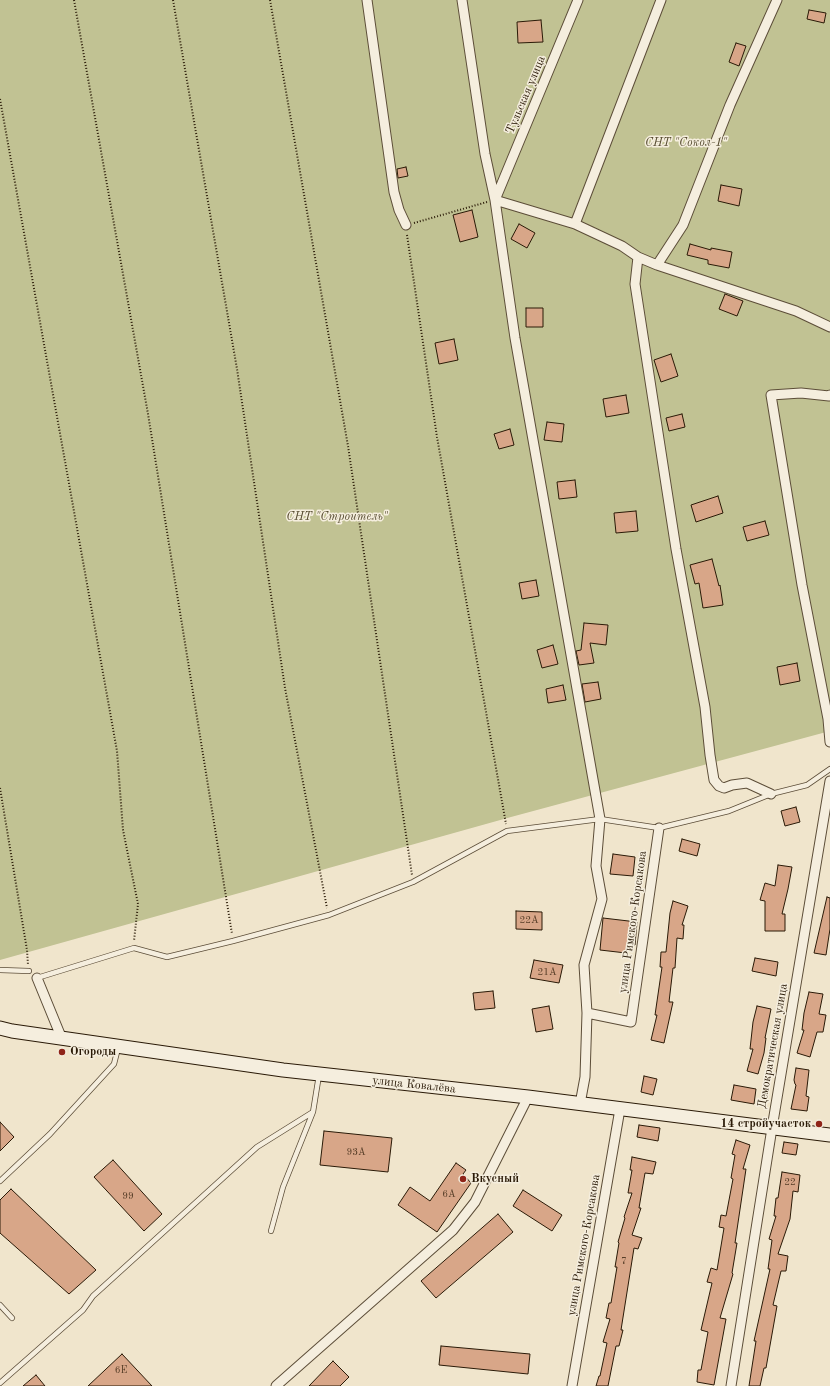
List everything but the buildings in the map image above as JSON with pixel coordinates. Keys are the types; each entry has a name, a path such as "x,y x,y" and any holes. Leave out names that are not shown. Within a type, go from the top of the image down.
{"street":[{"path":"367,0 394,192 398,210 406,225"},
{"path":"462,0 485,154 495,200 515,338 600,819 596,866 602,899 584,965 587,1013 585,1077 580,1104"},
{"name":"Тульская улица","path":"495,200 578,0"},
{"path":"574,224 661,0"},
{"path":"657,266 683,225 730,105 777,0"},
{"path":"495,200 574,224 622,246 638,257 657,266 796,311 830,327"},
{"path":"638,257 635,284 676,549 706,707 710,756 714,780 719,786 724,788 732,785 747,783 771,794"},
{"path":"830,395 771,395 802,585 828,719 830,742"},
{"name":"Демократическая улица","path":"731,1386 772,1128 830,781"},
{"name":"улица Римского-Корсакова","path":"587,1013 631,1022 659,828"},
{"path":"37,978 62,1039"},
{"name":"улица Ковалёва","path":"0,1030 319,1074 528,1097 830,1135"},
{"path":"276,1386 453,1230 475,1202 528,1097"},
{"name":"улица Римского-Корсакова","path":"572,1386 620,1109"}],"lane":[{"path":"37,978 134,948 167,957 329,915 413,882 507,831 600,819 659,828 729,812 771,794 807,785 830,769"},
{"path":"0,970 29,971"},
{"path":"0,1181 50,1134 114,1064 119,1047"},
{"path":"272,1231 283,1187 313,1112 319,1074"},
{"path":"0,1383 83,1310 93,1296 257,1147 313,1112"},
{"path":"0,1305 12,1318"}],"path":[{"path":"74,0 148,414 233,941"},
{"path":"173,0 237,369 285,688 329,915"},
{"path":"270,0 348,446 413,882"},
{"path":"0,99 117,751 123,830 138,904 134,948"},
{"path":"495,200 406,225 437,437 507,831"},
{"path":"0,788 27,950 29,971"}],"green space":[{"name":"СНТ \"Строитель\"","path":"0,0 830,0 830,731 511,817 0,960"}],"place":[{"name":"Огороды","path":"62,1052"},
{"name":"14 стройучасток","path":"819,1124"},
{"name":"Вкусный","path":"463,1179"}],"park label":[{"name":"СНТ \"Сокол-1\"","path":"686,143"}]}
